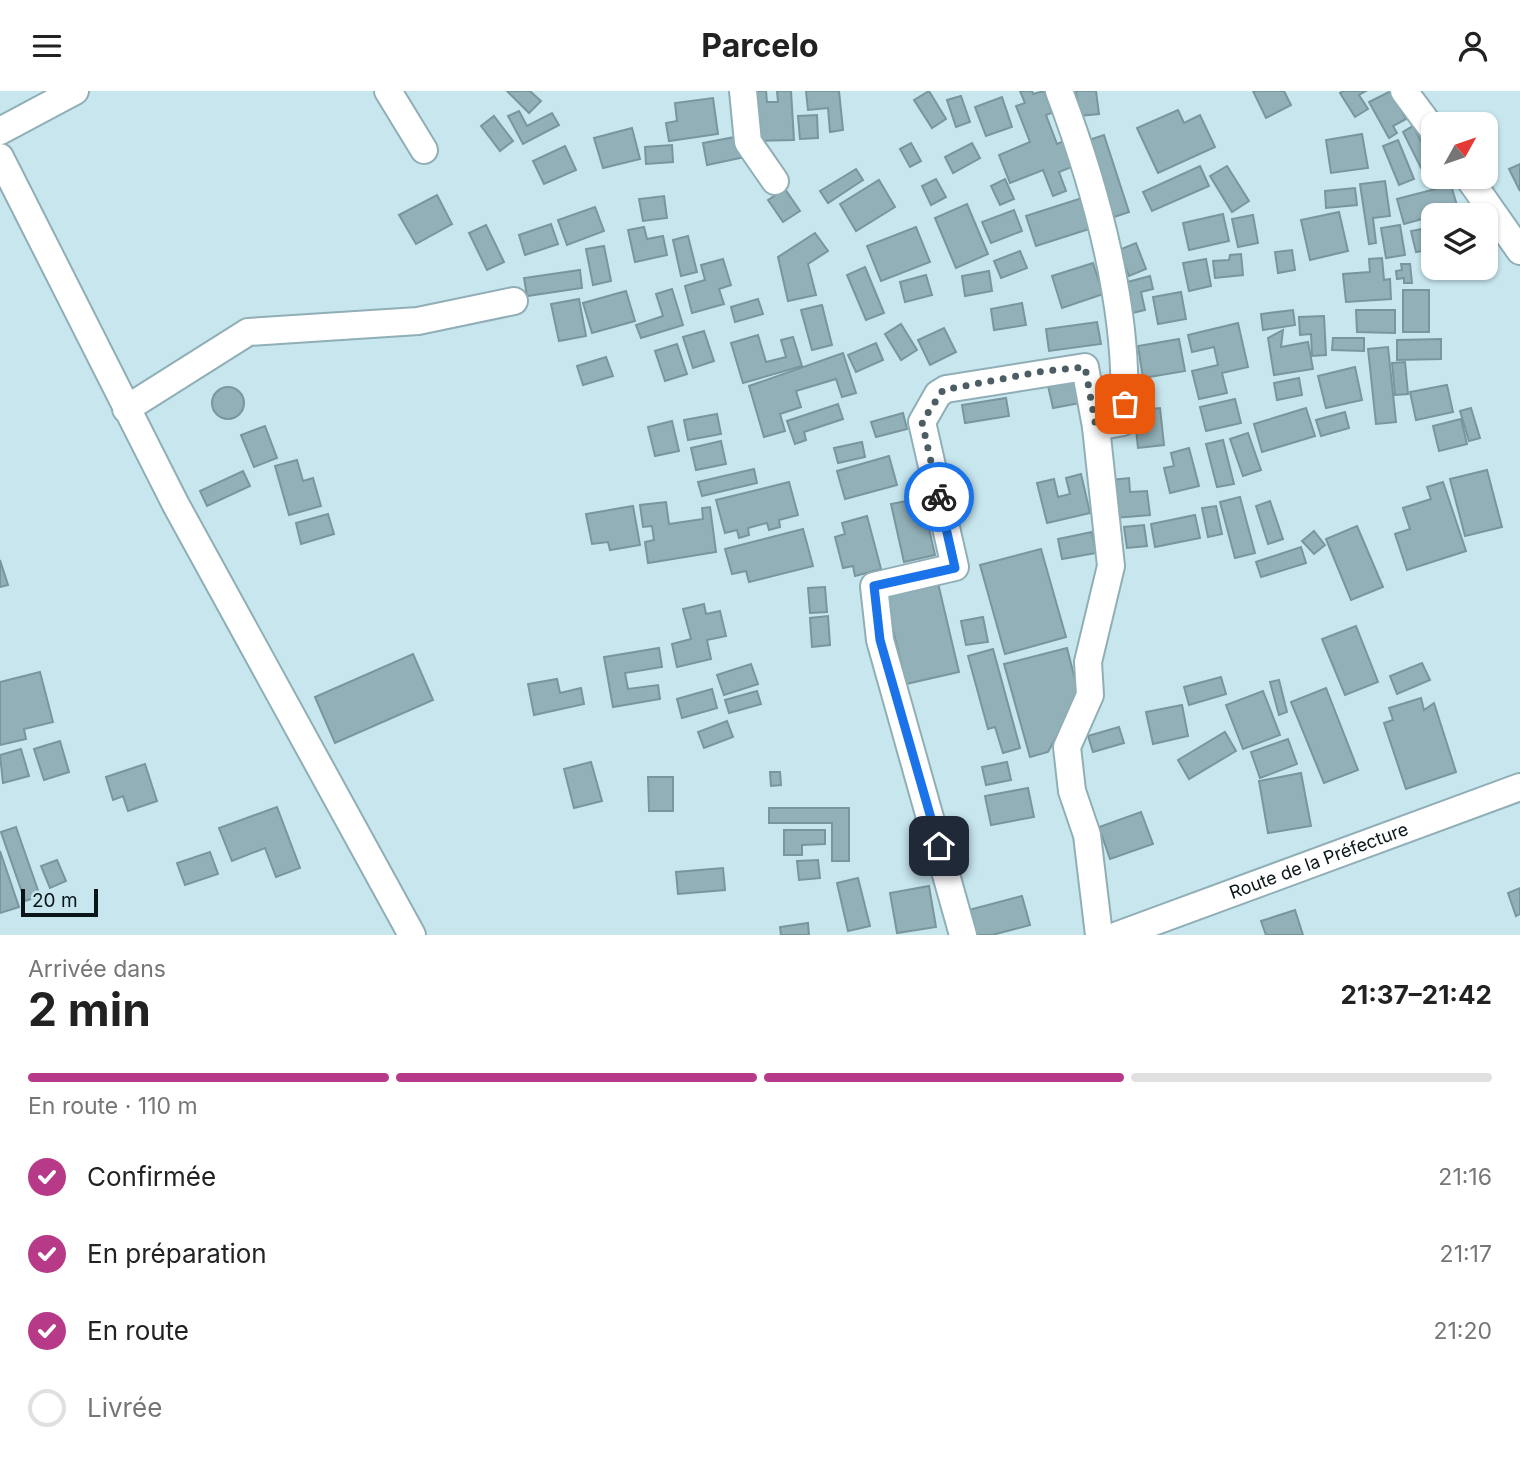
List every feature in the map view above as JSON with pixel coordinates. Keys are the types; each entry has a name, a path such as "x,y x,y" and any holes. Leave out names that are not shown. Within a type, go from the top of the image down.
{"street":[{"path":"0,131 75,91"},
{"path":"388,91 424,151"},
{"path":"743,91 748,142 775,181"},
{"path":"1059,91 1103,233 1120,319 1126,386 1123,422 1096,427"},
{"path":"1404,91 1421,114"},
{"path":"0,157 126,409 412,935"},
{"path":"1476,189 1520,251"},
{"path":"126,409 248,332 418,321 514,301"},
{"path":"963,935 880,640 874,586 955,568 922,422 940,392 1044,371 1085,367 1096,427 1111,566 1088,662 1090,695 1067,747 1072,791 1087,835 1099,935"},
{"name":"Route de la Préfecture","path":"1118,935 1182,923 1520,787"}],"building":[{"path":"507,91 530,91 541,101 529,113"},
{"path":"750,91 766,91 767,102 778,102 777,91 791,91 794,140 753,141"},
{"path":"806,91 839,91 843,130 830,132 828,108 808,110"},
{"path":"929,91 946,119 932,128 914,100"},
{"path":"1020,91 1032,91 1033,94 1044,91 1052,113 1046,115 1057,144 1064,141 1074,166 1059,172 1066,191 1053,196 1043,170 1010,183 999,155 1030,142 1016,106 1025,103"},
{"path":"1076,91 1096,91 1099,114 1079,116"},
{"path":"1253,91 1284,91 1291,105 1266,118"},
{"path":"1366,91 1359,95 1368,109 1355,117 1340,93"},
{"path":"1391,91 1406,119 1393,126 1397,133 1389,138 1369,102"},
{"path":"961,96 970,122 956,127 947,100"},
{"path":"1002,97 1012,127 986,136 975,107"},
{"path":"713,98 718,134 669,141 666,123 677,121 675,103"},
{"path":"1178,110 1184,123 1200,115 1215,147 1158,173 1137,128"},
{"path":"519,111 527,126 552,113 559,125 523,144 508,116"},
{"path":"817,115 818,138 800,139 798,116"},
{"path":"494,116 513,141 500,151 481,126"},
{"path":"1413,126 1421,141 1421,168 1403,132"},
{"path":"632,128 640,159 603,168 594,138"},
{"path":"1362,134 1368,168 1331,173 1326,140"},
{"path":"1104,135 1129,212 1105,220 1080,143"},
{"path":"740,136 745,157 707,165 703,143"},
{"path":"1398,140 1414,179 1399,185 1383,146"},
{"path":"911,143 921,161 910,167 900,149"},
{"path":"972,143 980,158 953,173 945,157"},
{"path":"672,145 673,162 646,164 645,147"},
{"path":"565,146 576,170 544,184 533,161"},
{"path":"1520,164 1520,191 1509,169"},
{"path":"1200,166 1209,186 1152,211 1143,192"},
{"path":"1227,166 1249,201 1232,212 1210,176"},
{"path":"856,169 863,180 828,203 820,191"},
{"path":"936,179 946,197 931,205 922,186"},
{"path":"1005,179 1014,199 1000,205 991,186"},
{"path":"879,180 895,207 856,231 840,204"},
{"path":"1385,181 1390,216 1373,218 1376,243 1369,244 1360,184"},
{"path":"1355,188 1357,205 1326,208 1325,191"},
{"path":"785,189 800,211 783,222 768,200"},
{"path":"1436,189 1452,189 1456,203 1421,203 1421,219 1404,224 1397,199"},
{"path":"437,195 452,224 416,244 399,215"},
{"path":"664,196 667,218 643,221 639,199"},
{"path":"1082,198 1092,228 1036,246 1026,216"},
{"path":"967,204 988,254 956,268 935,218"},
{"path":"595,207 604,231 567,245 558,220"},
{"path":"1014,210 1022,231 991,243 982,222"},
{"path":"1339,212 1348,251 1310,260 1301,220"},
{"path":"1223,214 1229,241 1189,250 1183,223"},
{"path":"1253,215 1258,243 1238,247 1232,219"},
{"path":"551,224 558,244 525,255 519,235"},
{"path":"486,225 504,262 487,270 469,233"},
{"path":"1400,225 1405,255 1386,258 1381,228"},
{"path":"644,227 647,239 663,236 667,255 635,262 628,230"},
{"path":"916,227 930,262 881,281 867,246"},
{"path":"1421,229 1421,251 1416,252 1411,231"},
{"path":"815,233 828,251 808,264 816,295 788,301 778,257"},
{"path":"688,236 697,272 681,276 673,240"},
{"path":"1136,243 1146,269 1129,276 1119,250"},
{"path":"604,246 611,281 593,285 586,249"},
{"path":"1292,250 1295,270 1278,273 1275,252"},
{"path":"1020,251 1027,268 1001,278 994,261"},
{"path":"1241,254 1243,275 1215,278 1213,261 1229,260 1230,255"},
{"path":"1382,258 1384,280 1390,279 1391,299 1346,302 1343,274 1370,272 1369,259"},
{"path":"723,259 731,285 719,289 724,304 692,313 685,286 705,280 701,265"},
{"path":"1206,259 1211,286 1189,291 1183,263"},
{"path":"1093,263 1103,294 1062,308 1052,276"},
{"path":"1401,264 1410,264 1412,283 1404,283 1404,278 1397,279 1396,271 1402,270"},
{"path":"865,267 884,313 866,320 847,275"},
{"path":"580,270 582,288 527,296 524,278"},
{"path":"989,271 992,291 965,296 962,276"},
{"path":"926,275 932,295 905,302 900,282"},
{"path":"1150,276 1153,289 1141,292 1145,310 1128,314 1120,284"},
{"path":"672,289 683,325 641,338 636,325 663,316 656,294"},
{"path":"1403,290 1429,290 1429,332 1403,332"},
{"path":"626,291 635,321 592,333 583,303"},
{"path":"1181,292 1186,319 1158,324 1153,297"},
{"path":"579,299 586,336 559,341 551,304"},
{"path":"758,299 763,314 735,322 731,307"},
{"path":"1022,303 1026,325 994,330 991,309"},
{"path":"822,305 832,345 812,350 801,310"},
{"path":"1293,310 1295,325 1263,330 1261,314"},
{"path":"1356,310 1395,310 1395,333 1357,332"},
{"path":"1324,316 1326,355 1312,356 1311,334 1300,335 1299,317"},
{"path":"1097,322 1101,344 1049,351 1046,329"},
{"path":"1238,323 1248,367 1222,373 1227,393 1199,399 1192,371 1218,365 1214,347 1192,352 1188,335"},
{"path":"901,324 917,350 901,360 885,334"},
{"path":"944,328 956,352 930,365 918,340"},
{"path":"1283,330 1281,347 1308,342 1313,369 1274,375 1268,338"},
{"path":"704,331 714,361 693,368 683,337"},
{"path":"758,335 766,362 786,357 781,340 793,337 802,366 743,383 731,343"},
{"path":"1333,338 1364,338 1364,351 1332,350"},
{"path":"1179,339 1185,371 1143,378 1138,346"},
{"path":"1441,339 1441,359 1397,360 1397,340"},
{"path":"876,343 883,360 856,372 848,355"},
{"path":"677,344 687,374 665,381 655,351"},
{"path":"1388,347 1396,422 1376,424 1368,349"},
{"path":"843,353 856,393 842,397 836,379 796,391 801,407 780,414 785,431 764,437 749,386"},
{"path":"606,357 613,376 583,385 577,366"},
{"path":"1405,362 1408,394 1395,395 1392,363"},
{"path":"1355,367 1362,400 1326,408 1318,376"},
{"path":"1074,376 1080,403 1053,408 1047,381"},
{"path":"1299,378 1302,395 1277,400 1274,383"},
{"path":"1447,385 1453,412 1416,420 1410,392"},
{"path":"228,387 239,392 244,403 239,414 228,419 217,414 212,403 217,392"},
{"path":"1006,398 1009,416 965,423 962,405"},
{"path":"1235,399 1241,423 1206,431 1200,407"},
{"path":"838,404 843,419 804,432 806,440 795,444 787,421"},
{"path":"1160,408 1164,445 1138,448 1134,411"},
{"path":"1306,408 1315,436 1262,452 1254,424"},
{"path":"1471,408 1480,438 1469,441 1460,411"},
{"path":"1345,412 1349,428 1321,436 1316,420"},
{"path":"903,413 907,429 876,437 871,422"},
{"path":"717,414 721,434 688,440 684,420"},
{"path":"1461,419 1467,444 1439,451 1433,426"},
{"path":"672,421 679,451 655,456 648,427"},
{"path":"265,426 277,458 254,467 241,435"},
{"path":"1248,433 1261,470 1243,476 1230,439"},
{"path":"1223,440 1234,484 1217,487 1206,444"},
{"path":"721,441 726,464 696,470 691,448"},
{"path":"862,442 865,457 838,463 834,448"},
{"path":"1189,448 1199,486 1170,493 1164,468 1174,466 1171,453"},
{"path":"889,456 897,485 845,499 837,471"},
{"path":"297,460 303,481 313,478 321,506 289,515 275,466"},
{"path":"754,469 757,483 702,496 698,482"},
{"path":"1487,470 1502,527 1465,536 1450,479"},
{"path":"243,471 250,486 207,506 200,491"},
{"path":"1081,474 1090,513 1047,523 1037,483 1054,479 1058,497 1070,494 1066,478"},
{"path":"1129,478 1130,492 1147,491 1150,515 1115,518 1112,480"},
{"path":"789,482 798,515 779,520 780,527 769,530 767,523 748,528 749,535 739,538 737,530 725,533 716,500"},
{"path":"1443,482 1466,551 1407,570 1395,534 1410,529 1403,508 1431,499 1427,487"},
{"path":"1240,497 1255,553 1235,558 1220,502"},
{"path":"922,498 935,555 904,562 891,504"},
{"path":"1270,501 1283,539 1268,544 1256,506"},
{"path":"666,502 669,524 703,519 702,508 710,507 716,552 648,563 645,542 654,540 652,526 643,527 640,505"},
{"path":"633,506 640,545 610,550 608,542 592,544 586,514"},
{"path":"1216,506 1222,534 1208,537 1202,508"},
{"path":"328,514 334,534 301,544 296,523"},
{"path":"1195,515 1200,538 1155,547 1151,524"},
{"path":"867,516 881,569 855,576 853,566 843,568 835,537 845,534 842,523"},
{"path":"1144,525 1147,546 1127,548 1124,527"},
{"path":"1357,526 1383,587 1351,600 1326,539"},
{"path":"803,529 813,566 749,582 746,571 732,574 725,549"},
{"path":"1314,531 1325,545 1314,554 1302,541"},
{"path":"1092,532 1096,553 1062,559 1058,539"},
{"path":"1301,547 1306,563 1261,577 1256,562"},
{"path":"1041,549 1066,637 1005,654 980,565"},
{"path":"0,560 8,585 0,587"},
{"path":"937,579 959,672 906,684 884,592"},
{"path":"825,587 827,612 810,613 808,588"},
{"path":"704,604 706,614 720,611 726,636 707,640 711,659 677,667 672,644 691,639 683,609"},
{"path":"828,616 830,645 812,647 810,618"},
{"path":"983,617 988,642 966,645 961,621"},
{"path":"1356,626 1378,682 1345,695 1322,639"},
{"path":"659,648 662,667 625,673 628,689 658,685 660,699 613,707 604,657"},
{"path":"1067,648 1079,695 1048,752 1030,757 1004,664"},
{"path":"993,649 1020,748 1003,753 995,727 988,729 968,656"},
{"path":"413,654 433,700 335,743 315,697"},
{"path":"1422,663 1430,680 1397,694 1390,676"},
{"path":"751,664 758,684 724,695 717,675"},
{"path":"40,672 53,722 24,729 26,739 0,745 0,682"},
{"path":"1221,677 1226,694 1189,705 1184,687"},
{"path":"557,679 560,693 581,688 584,704 534,715 528,684"},
{"path":"1279,680 1287,712 1279,715 1270,682"},
{"path":"1326,688 1358,770 1324,783 1291,702"},
{"path":"712,689 717,708 682,718 677,699"},
{"path":"757,691 761,704 729,713 725,700"},
{"path":"1263,691 1280,735 1243,749 1226,705"},
{"path":"1421,698 1424,710 1434,703 1456,772 1406,789 1384,723 1393,720 1389,708"},
{"path":"1182,705 1188,736 1153,744 1146,712"},
{"path":"727,721 733,737 704,748 698,732"},
{"path":"1119,727 1124,743 1093,752 1088,736"},
{"path":"1225,732 1236,751 1189,779 1178,760"},
{"path":"1288,739 1297,764 1260,778 1251,752"},
{"path":"60,741 69,772 44,780 34,749"},
{"path":"21,749 29,776 3,783 0,755"},
{"path":"591,762 602,801 574,808 564,769"},
{"path":"1007,762 1011,780 986,785 982,767"},
{"path":"145,764 157,801 128,811 123,796 113,800 106,777"},
{"path":"770,772 780,772 781,785 771,786"},
{"path":"1301,773 1311,826 1268,833 1259,781"},
{"path":"648,777 673,777 673,811 649,811"},
{"path":"1028,788 1034,817 991,825 985,796"},
{"path":"277,807 300,868 276,877 265,848 232,861 219,828"},
{"path":"769,808 849,808 849,861 832,861 832,823 769,823"},
{"path":"1141,812 1153,844 1110,859 1099,827"},
{"path":"16,827 40,896 25,901 1,832"},
{"path":"784,830 825,830 825,844 802,845 802,855 784,855"},
{"path":"0,851 19,907 0,913"},
{"path":"210,852 218,874 185,885 177,863"},
{"path":"57,860 66,881 50,888 41,866"},
{"path":"818,860 820,878 799,880 797,861"},
{"path":"723,868 725,890 678,894 676,872"},
{"path":"858,878 870,926 848,931 837,883"},
{"path":"929,886 936,927 897,933 890,893"},
{"path":"1520,888 1520,914 1516,916 1508,893"},
{"path":"1022,896 1030,925 992,935 976,935 969,910"},
{"path":"1295,910 1303,935 1266,935 1261,921"},
{"path":"808,923 809,935 781,935 780,927"}],"way so far":[{"path":"939,497 922,422 943,390 1044,371 1085,367 1096,427 1123,422 1125,404"}],"route":[{"path":"939,497 955,568 874,586 880,640 939,846"}]}
